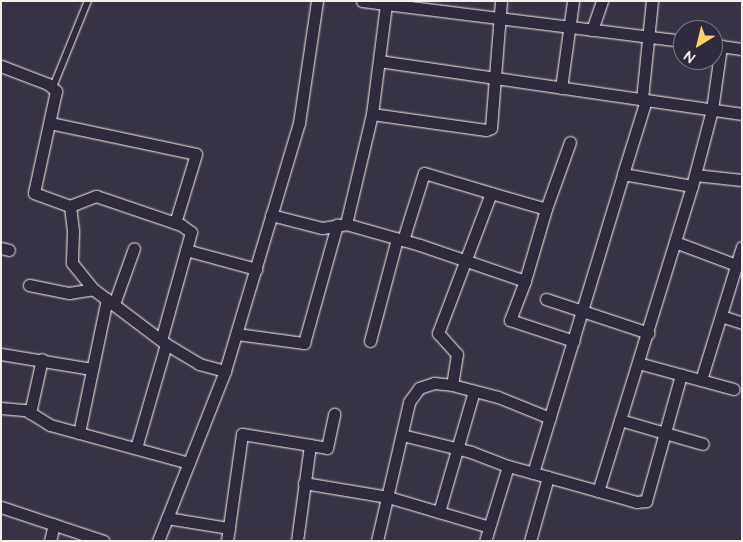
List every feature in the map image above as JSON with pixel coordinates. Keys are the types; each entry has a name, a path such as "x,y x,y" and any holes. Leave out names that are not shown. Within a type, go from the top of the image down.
{"street":[{"path":"158,541 225,371 271,215 286,174 299,123 317,1"},
{"path":"362,1 673,40"},
{"path":"372,114 489,130 493,125 501,1"},
{"path":"561,88 573,1"},
{"path":"592,30 602,1"},
{"path":"533,473 583,311 644,100 652,1"},
{"path":"237,334 304,343 341,225 372,114 386,3"},
{"path":"723,47 741,49 742,44"},
{"path":"379,61 742,114"},
{"path":"1,66 53,87 56,95 34,193 70,206 96,196 174,223 191,232 136,448"},
{"path":"598,490 694,180 712,110 715,70"},
{"path":"50,123 196,154 174,223"},
{"path":"570,142 510,320 574,341"},
{"path":"370,341 400,240 424,173 546,209"},
{"path":"623,174 694,180 742,180"},
{"path":"452,386 457,354 438,333 491,193"},
{"path":"70,206 73,232 72,263 93,289 164,342 200,364 225,371"},
{"path":"271,215 322,228 341,225 400,240 524,282"},
{"path":"675,242 736,265"},
{"path":"701,380 742,247"},
{"path":"79,433 92,369 110,302 134,248"},
{"path":"186,250 256,269"},
{"path":"29,286 70,293 93,289"},
{"path":"546,299 648,333"},
{"path":"721,316 742,323"},
{"path":"1,354 42,359 92,369"},
{"path":"30,413 42,359"},
{"path":"638,363 734,389"},
{"path":"402,434 636,502 646,501 681,375"},
{"path":"377,541 409,402 419,388 434,383 474,391 498,397 550,418"},
{"path":"440,512 474,391"},
{"path":"1,408 26,410 50,425 189,463"},
{"path":"227,541 242,434 327,448 334,414"},
{"path":"620,420 703,444"},
{"path":"296,541 310,445"},
{"path":"485,541 508,466"},
{"path":"530,541 548,477"},
{"path":"304,483 388,497 489,527"},
{"path":"1,507 103,541"},
{"path":"167,518 228,528"},
{"path":"50,541 54,524"}],"lane":[{"path":"53,87 88,1"}]}
